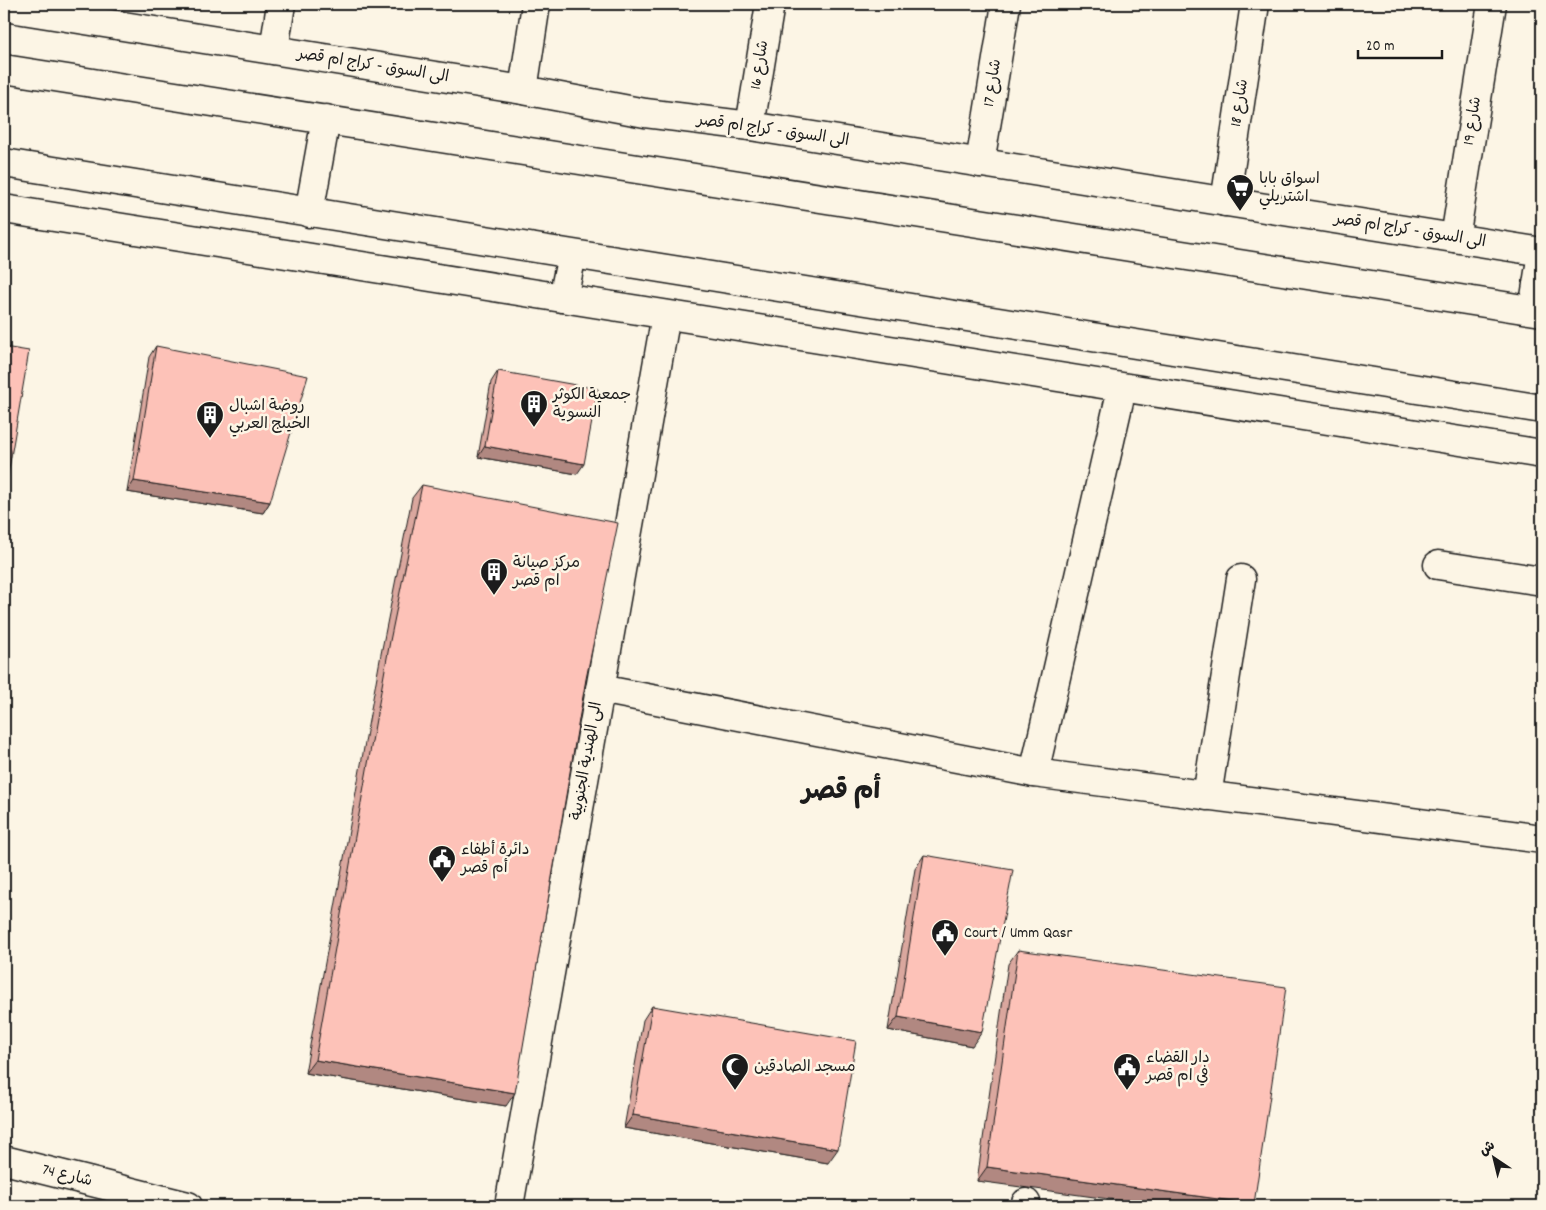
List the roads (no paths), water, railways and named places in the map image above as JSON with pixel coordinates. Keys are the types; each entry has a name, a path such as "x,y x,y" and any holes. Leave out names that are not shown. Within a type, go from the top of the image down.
{"street":[{"path":"274,50 281,4"},
{"path":"524,90 536,4"},
{"name":"شارع 16","path":"750,126 770,4"},
{"name":"شارع 17","path":"980,163 1006,4"},
{"name":"شارع 18","path":"1225,202 1255,4"},
{"name":"شارع 19","path":"1455,238 1492,4"},
{"name":"الى السوق - كراج ام قصر","path":"21,7 524,90 645,113 750,126 1542,253"},
{"path":"4,69 326,118 1538,311 1542,253"},
{"path":"309,213 326,118"},
{"path":"4,163 1542,409"},
{"path":"4,209 1542,454"},
{"path":"563,298 572,255"},
{"name":"الى الهندية الجنوبية","path":"509,1206 666,315"},
{"path":"1034,773 1122,388"},
{"path":"1438,565 1542,581"},
{"path":"1207,796 1241,579"},
{"path":"600,689 1034,773 1542,838"},
{"name":"شارع 74","path":"4,1160 188,1206"}],"place":[{"name":"اسواق بابا اشتريلي","path":"1240,212"},
{"name":"جمعية الكوثر النسوية","path":"534,428"},
{"name":"روضة اشبال الخيلج العربي","path":"210,439"},
{"name":"مركز صيانة ام قصر","path":"494,596"},
{"name":"دائرة أطفاء أم قصر","path":"442,883"},
{"name":"Court / Umm Qasr","path":"945,957"},
{"name":"مسجد الصادقين","path":"735,1091"},
{"name":"دار القضاء في ام قصر","path":"1127,1091"}],"district":[{"name":"أم قصر","path":"841,792"}]}
